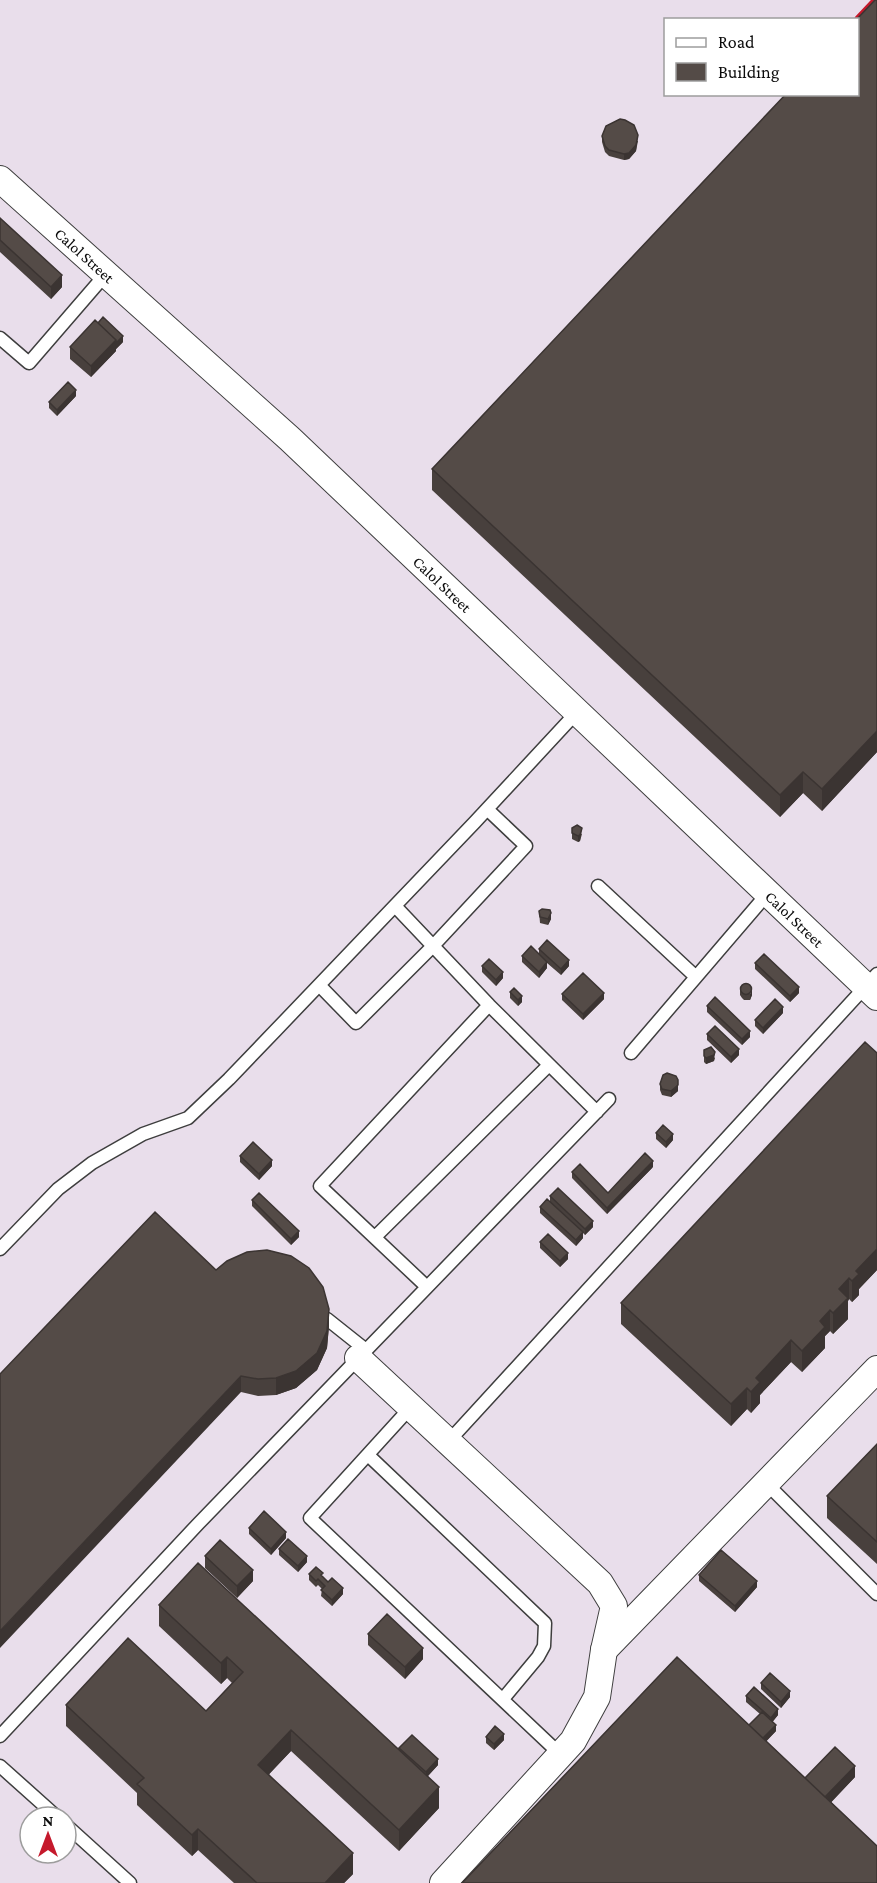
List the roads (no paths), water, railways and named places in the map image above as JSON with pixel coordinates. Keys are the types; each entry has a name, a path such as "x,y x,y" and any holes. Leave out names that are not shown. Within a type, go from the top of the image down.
{"street":[{"name":"Calol Street","path":"0,179 290,439 768,893 873,985"},
{"path":"362,1354 411,1407 600,1583 614,1606 597,1697 573,1741 443,1883"},
{"path":"604,1650 877,1370"}],"lane":[{"path":"0,338 29,363 105,275"},
{"path":"0,1249 58,1189 92,1163 143,1134 188,1118 229,1079 395,906 577,712"},
{"path":"320,984 356,1023 433,946 526,846 487,809"},
{"path":"598,886 696,976"},
{"path":"631,1053 768,893"},
{"path":"395,906 489,1005 597,1112"},
{"path":"448,1442 873,985"},
{"path":"427,1287 320,1186 489,1005"},
{"path":"375,1237 549,1065"},
{"path":"0,1736 199,1522 609,1099"},
{"path":"327,1319 362,1354"},
{"path":"411,1407 310,1518 561,1755"},
{"path":"368,1455 544,1623 544,1646 538,1657 503,1699"},
{"path":"766,1483 877,1594"},
{"path":"0,1766 44,1805"},
{"path":"78,1836 130,1883"}],"railway":[{"path":"857,18 874,0"}]}
